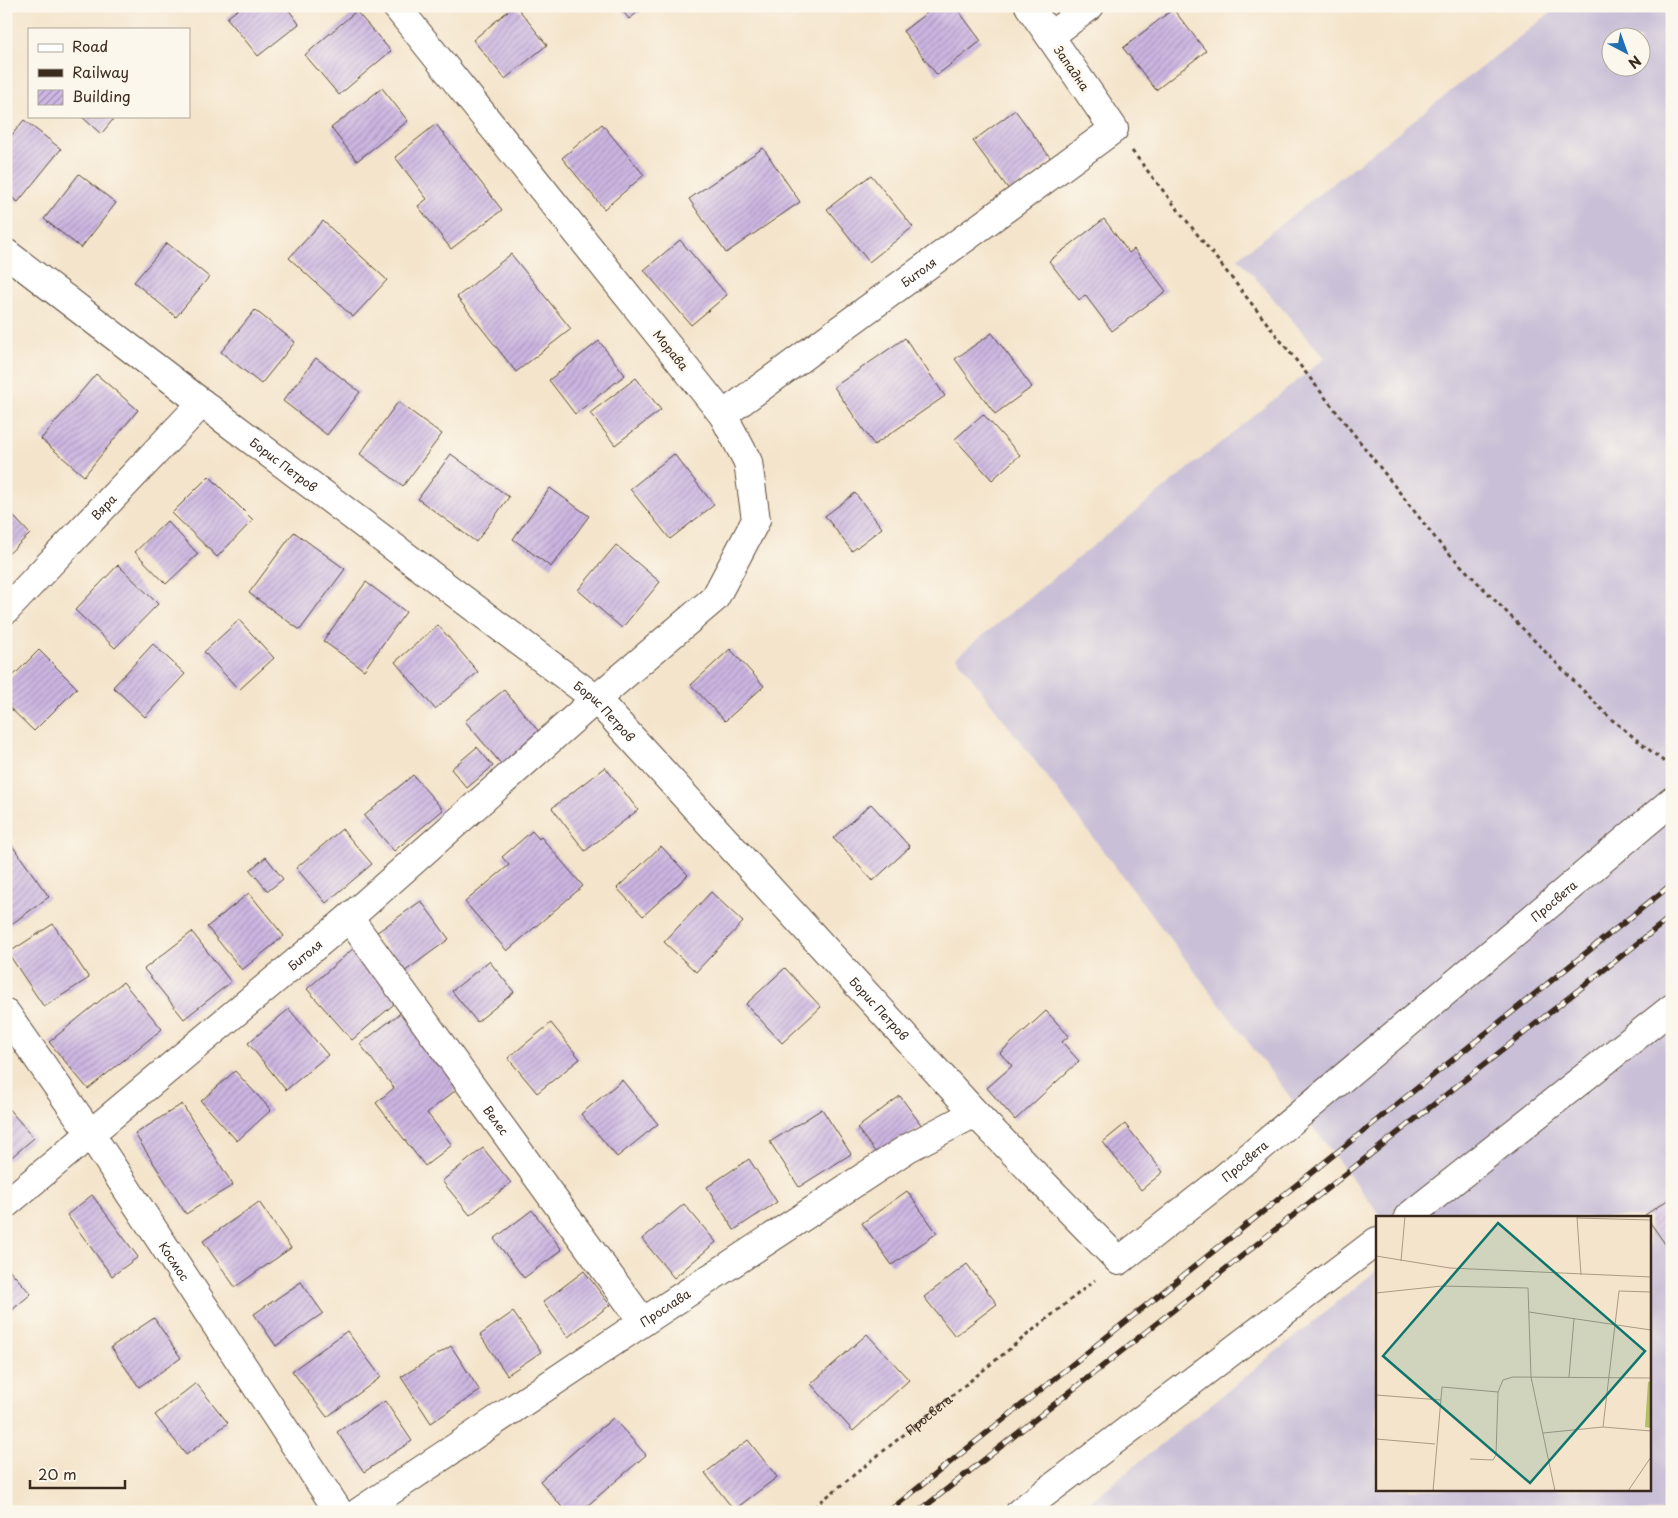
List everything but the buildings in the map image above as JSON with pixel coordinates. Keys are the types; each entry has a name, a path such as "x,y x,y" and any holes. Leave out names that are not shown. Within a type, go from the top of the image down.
{"street":[{"name":"Морава","path":"396,6 723,415 748,462 756,520 715,598 596,699"},
{"name":"Западна","path":"1029,6 1114,129"},
{"path":"1050,36 1090,6"},
{"name":"Битоля","path":"723,415 1114,129"},
{"name":"Борис Петров","path":"6,253 596,699 975,1113 1119,1261"},
{"name":"Вяра","path":"6,610 202,403"},
{"name":"Битоля","path":"6,1204 349,918 596,699"},
{"name":"Просвета","path":"1119,1261 1218,1184 1672,801"},
{"name":"Велес","path":"349,918 642,1322"},
{"path":"1409,1216 1672,1008"},
{"name":"Космос","path":"6,1013 90,1133 339,1512"},
{"name":"Прослава","path":"359,1512 642,1322 908,1148 975,1113"},
{"path":"1020,1512 1376,1242"}],"path":[{"path":"1114,129 1440,544 1611,718 1672,768"},
{"name":"Просвета","path":"808,1512 1119,1261"}],"shaded area":[{"path":"1559,6 1672,6 1672,1512 1090,1512 1086,1505 1376,1271 1376,1490 1650,1490 1650,1216 1380,1216 956,657 1325,358 1238,258"}],"railway":[{"path":"888,1512 1672,884"},
{"path":"918,1512 1672,916"}]}
